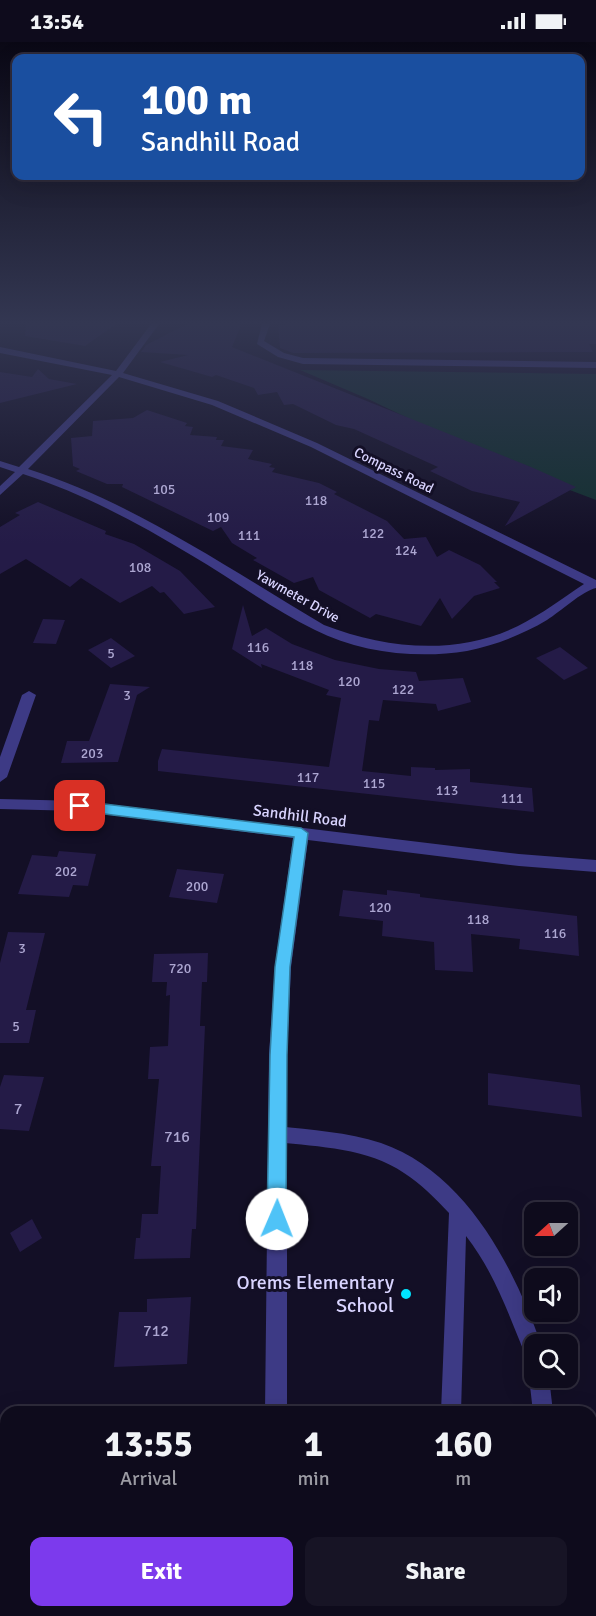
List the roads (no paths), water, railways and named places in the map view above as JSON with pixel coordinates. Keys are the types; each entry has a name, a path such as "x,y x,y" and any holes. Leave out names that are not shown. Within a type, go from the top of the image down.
{"street":[{"path":"0,492 95,397"},
{"name":"Compass Road","path":"197,397 314,445 594,585"},
{"name":"Yawmeter Drive","path":"0,464 64,485 169,537 320,628 342,638 372,645 433,650 488,642 515,632 594,585"},
{"path":"0,777 28,695"},
{"name":"Sandhill Road","path":"0,804 80,806 519,860 596,866"},
{"path":"276,1406 277,1134 282,967 301,833"}],"lane":[{"path":"277,1134 353,1144 383,1153 411,1167 458,1212 482,1240 507,1282 528,1334"},
{"path":"451,1406 458,1212"},
{"path":"540,1388 542,1406"}],"place":[{"name":"Orems Elementary School","path":"406,1294"}]}
